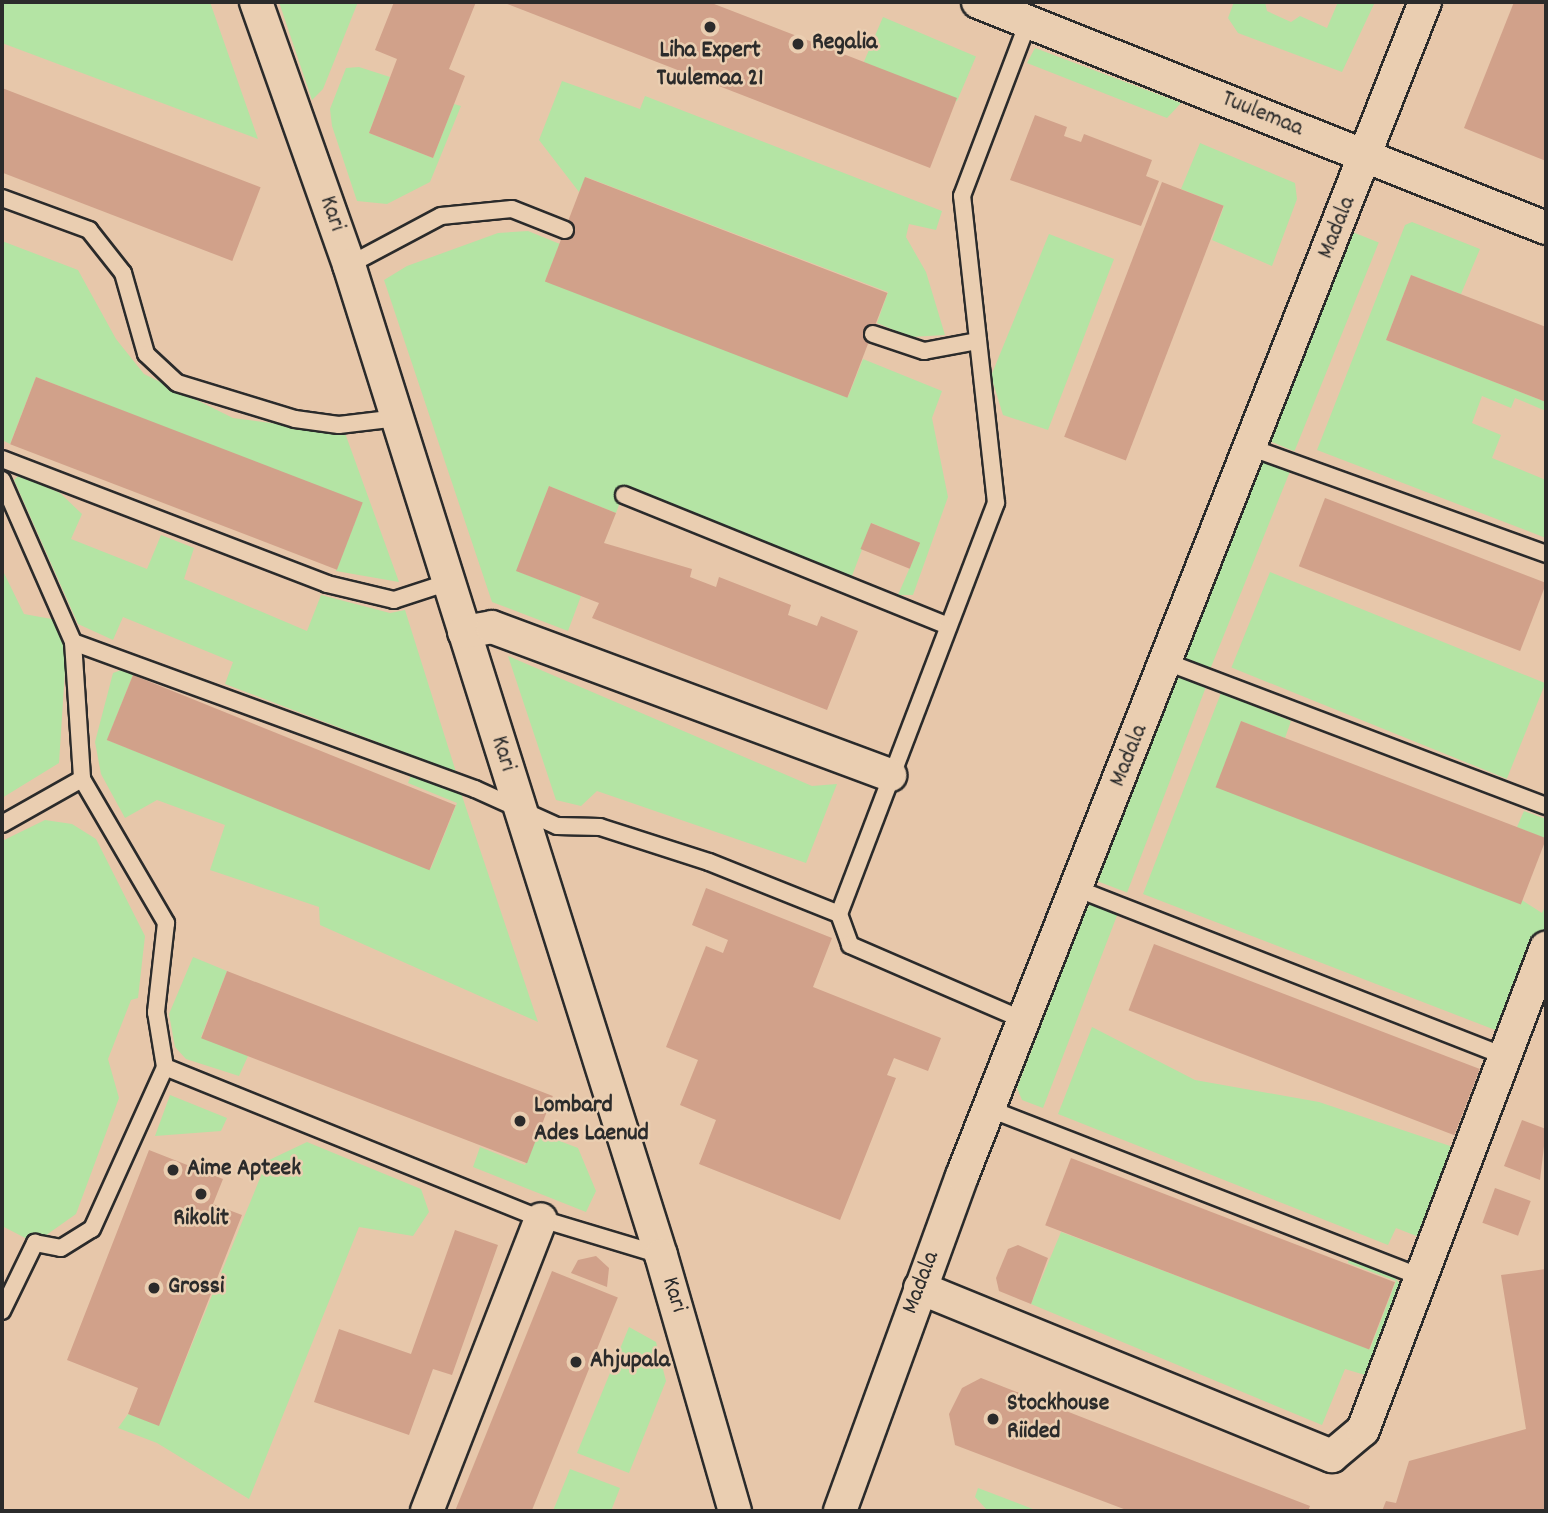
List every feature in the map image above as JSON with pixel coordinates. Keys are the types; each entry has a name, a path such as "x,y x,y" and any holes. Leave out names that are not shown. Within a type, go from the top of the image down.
{"street":[{"name":"Kari","path":"256,2 349,265 398,418 519,811 661,1255 735,1511"},
{"name":"Tuulemaa","path":"978,2 1546,228"},
{"name":"Madala","path":"840,1511 919,1288 1252,448 1425,2"},
{"path":"464,632 492,626 890,775"},
{"path":"919,1288 1332,1456 1363,1430 1546,948"},
{"path":"427,1511 541,1219"}],"lane":[{"path":"1026,1021 850,945 839,914 996,503 962,196 1028,22"},
{"path":"2,198 89,230 123,273 146,354 177,383 295,419 339,425 398,418"},
{"path":"349,265 441,216 512,209 565,230"},
{"path":"873,334 923,351 978,341"},
{"path":"1252,448 1546,554"},
{"path":"2,459 327,584 394,600 449,582"},
{"path":"2,480 73,642 82,779 166,923 156,1012 165,1067 92,1229 61,1248 35,1243 2,1311"},
{"path":"624,495 948,626"},
{"path":"73,642 557,826 600,827 685,854 839,914"},
{"path":"1167,662 1546,806"},
{"path":"2,824 82,779"},
{"path":"1078,889 1506,1056"},
{"path":"165,1067 541,1219 661,1255"},
{"path":"990,1109 1422,1277"}],"green space":[{"path":"2,2 210,2 258,139 2,43"},
{"path":"279,2 358,2 323,89 312,100"},
{"path":"1234,2 1265,2 1267,11 1291,22 1300,16 1327,28 1338,2 1375,2 1342,72 1238,33 1228,18"},
{"path":"883,17 976,56 957,102 864,62"},
{"path":"1035,48 1181,103 1167,118 1027,63"},
{"path":"359,67 390,77 369,133 433,158 454,104 461,106 430,182 387,204 357,201 332,126 330,109 346,68"},
{"path":"562,81 640,109 645,96 942,211 936,230 909,224 906,237 926,272 945,335 911,337 877,323 888,292 586,177 579,192 539,140"},
{"path":"1200,143 1295,183 1297,199 1272,266 1212,240 1224,206 1181,189"},
{"path":"1412,222 1480,249 1461,294 1411,275 1386,340 1546,402 1546,411 1515,398 1511,408 1482,396 1472,423 1501,435 1492,458 1546,480 1546,538 1317,450 1405,225"},
{"path":"528,231 560,244 545,281 848,397 863,359 942,391 932,418 948,497 913,595 898,595 920,544 872,523 852,576 626,486 616,513 549,486 517,571 581,596 568,631 492,602 384,280 407,266 498,233"},
{"path":"1350,231 1379,243 1294,451 1266,440"},
{"path":"1049,234 1114,259 1048,430 1003,415 991,376"},
{"path":"2,241 78,270 116,339 144,374 233,418 345,433 399,582 336,571 362,504 36,377 10,444 2,440"},
{"path":"1262,458 1291,470 1210,669 1181,657"},
{"path":"19,475 60,493 82,514 71,539 147,569 161,535 194,548 184,579 307,631 321,595 390,613 405,610 456,772 225,684 233,662 123,617 113,640 78,624 14,480"},
{"path":"2,569 24,614 57,620 66,655 59,763 2,798"},
{"path":"1270,572 1545,683 1507,779 1231,667"},
{"path":"508,656 812,786 837,784 806,863 597,791 581,806 556,800"},
{"path":"124,669 133,675 107,740 431,868 457,803 408,783 412,773 461,793 538,1022 320,925 319,907 210,870 225,825 157,800 125,818 101,774 95,742 113,673"},
{"path":"1177,676 1206,687 1127,892 1098,881"},
{"path":"1221,693 1291,721 1285,738 1241,721 1542,913 1546,904 1546,925 1503,1033 1143,894"},
{"path":"1524,811 1546,819 1546,839 1517,827"},
{"path":"45,820 72,824 96,839 145,936 138,998 131,1000 108,1059 119,1098 76,1214 35,1243 2,1226 2,841"},
{"path":"1089,903 1118,913 1043,1108 1022,1100 1017,1088"},
{"path":"193,957 227,971 201,1037 248,1056 239,1076 186,1059 175,1047 169,1014"},
{"path":"1092,1027 1195,1080 1319,1102 1462,1150 1429,1241 1396,1228 1388,1245 1058,1114"},
{"path":"170,1095 227,1118 221,1131 155,1136"},
{"path":"539,1133 578,1148 596,1191 586,1212 473,1167 480,1147 525,1165"},
{"path":"307,1142 421,1189 429,1212 413,1236 359,1227 249,1499 157,1443 118,1428 128,1414 159,1425 267,1161"},
{"path":"1061,1232 1370,1349 1396,1281 1348,1263 1349,1257 1391,1274 1405,1289 1378,1367 1365,1375 1345,1369 1322,1425 1031,1304"},
{"path":"629,1327 656,1342 666,1381 629,1473 577,1453"},
{"path":"570,1469 620,1488 611,1511 553,1511"},
{"path":"978,1488 1038,1511 988,1511 975,1497"}],"building":[{"path":"394,2 476,2 449,69 465,76 433,158 369,133 397,59 375,50"},
{"path":"502,2 709,2 957,98 930,168"},
{"path":"1514,2 1546,2 1546,161 1464,128"},
{"path":"2,88 261,187 232,261 2,173"},
{"path":"1035,115 1067,127 1064,136 1081,142 1084,134 1152,160 1146,176 1159,181 1141,226 1010,180"},
{"path":"585,177 887,293 847,398 545,282"},
{"path":"1162,182 1224,206 1126,461 1064,437"},
{"path":"1411,275 1546,327 1546,402 1386,340"},
{"path":"36,377 363,502 337,570 10,444"},
{"path":"549,486 616,513 604,543 692,569 690,577 716,587 719,577 791,605 788,615 817,626 821,616 858,631 827,710 592,618 599,603 516,571"},
{"path":"1325,498 1546,583 1520,651 1299,566"},
{"path":"871,523 920,543 910,569 861,549"},
{"path":"133,675 456,805 429,870 107,740"},
{"path":"1241,721 1546,838 1521,904 1216,787"},
{"path":"706,888 832,938 813,987 941,1038 928,1071 894,1058 887,1075 896,1078 840,1220 699,1164 716,1120 680,1105 698,1060 666,1047 706,946 723,953 728,940 692,925"},
{"path":"1154,944 1480,1069 1454,1135 1129,1010"},
{"path":"227,971 553,1096 527,1163 201,1038"},
{"path":"1522,1120 1546,1129 1540,1180 1504,1166"},
{"name":"Grossi","path":"149,1150 223,1179 213,1204 242,1215 159,1426 128,1414 138,1388 67,1360"},
{"path":"1071,1158 1395,1282 1369,1350 1045,1225"},
{"path":"1495,1188 1531,1201 1518,1236 1482,1223"},
{"path":"455,1230 498,1245 452,1375 433,1369 409,1435 314,1402 339,1329 411,1354"},
{"path":"1018,1245 1048,1258 1031,1304 999,1291 996,1278 1008,1249"},
{"path":"596,1256 609,1268 607,1287 571,1273 578,1260"},
{"path":"1546,1269 1546,1511 1382,1511 1386,1501 1396,1503 1409,1461 1526,1429 1501,1275"},
{"path":"552,1271 618,1298 532,1511 455,1510"},
{"path":"981,1378 1310,1506 1308,1511 1129,1511 955,1445 949,1414 962,1388"}],"place":[{"name":"Liha Expert Tuulemaa 21","path":"710,27"},
{"name":"Regalia","path":"798,44"},
{"name":"Lombard Ades Laenud","path":"520,1121"},
{"name":"Aime Apteek","path":"173,1170"},
{"name":"Rikolit","path":"201,1194"},
{"name":"Grossi","path":"154,1288"},
{"name":"Ahjupala","path":"576,1362"},
{"name":"Stockhouse Riided","path":"993,1419"}]}
